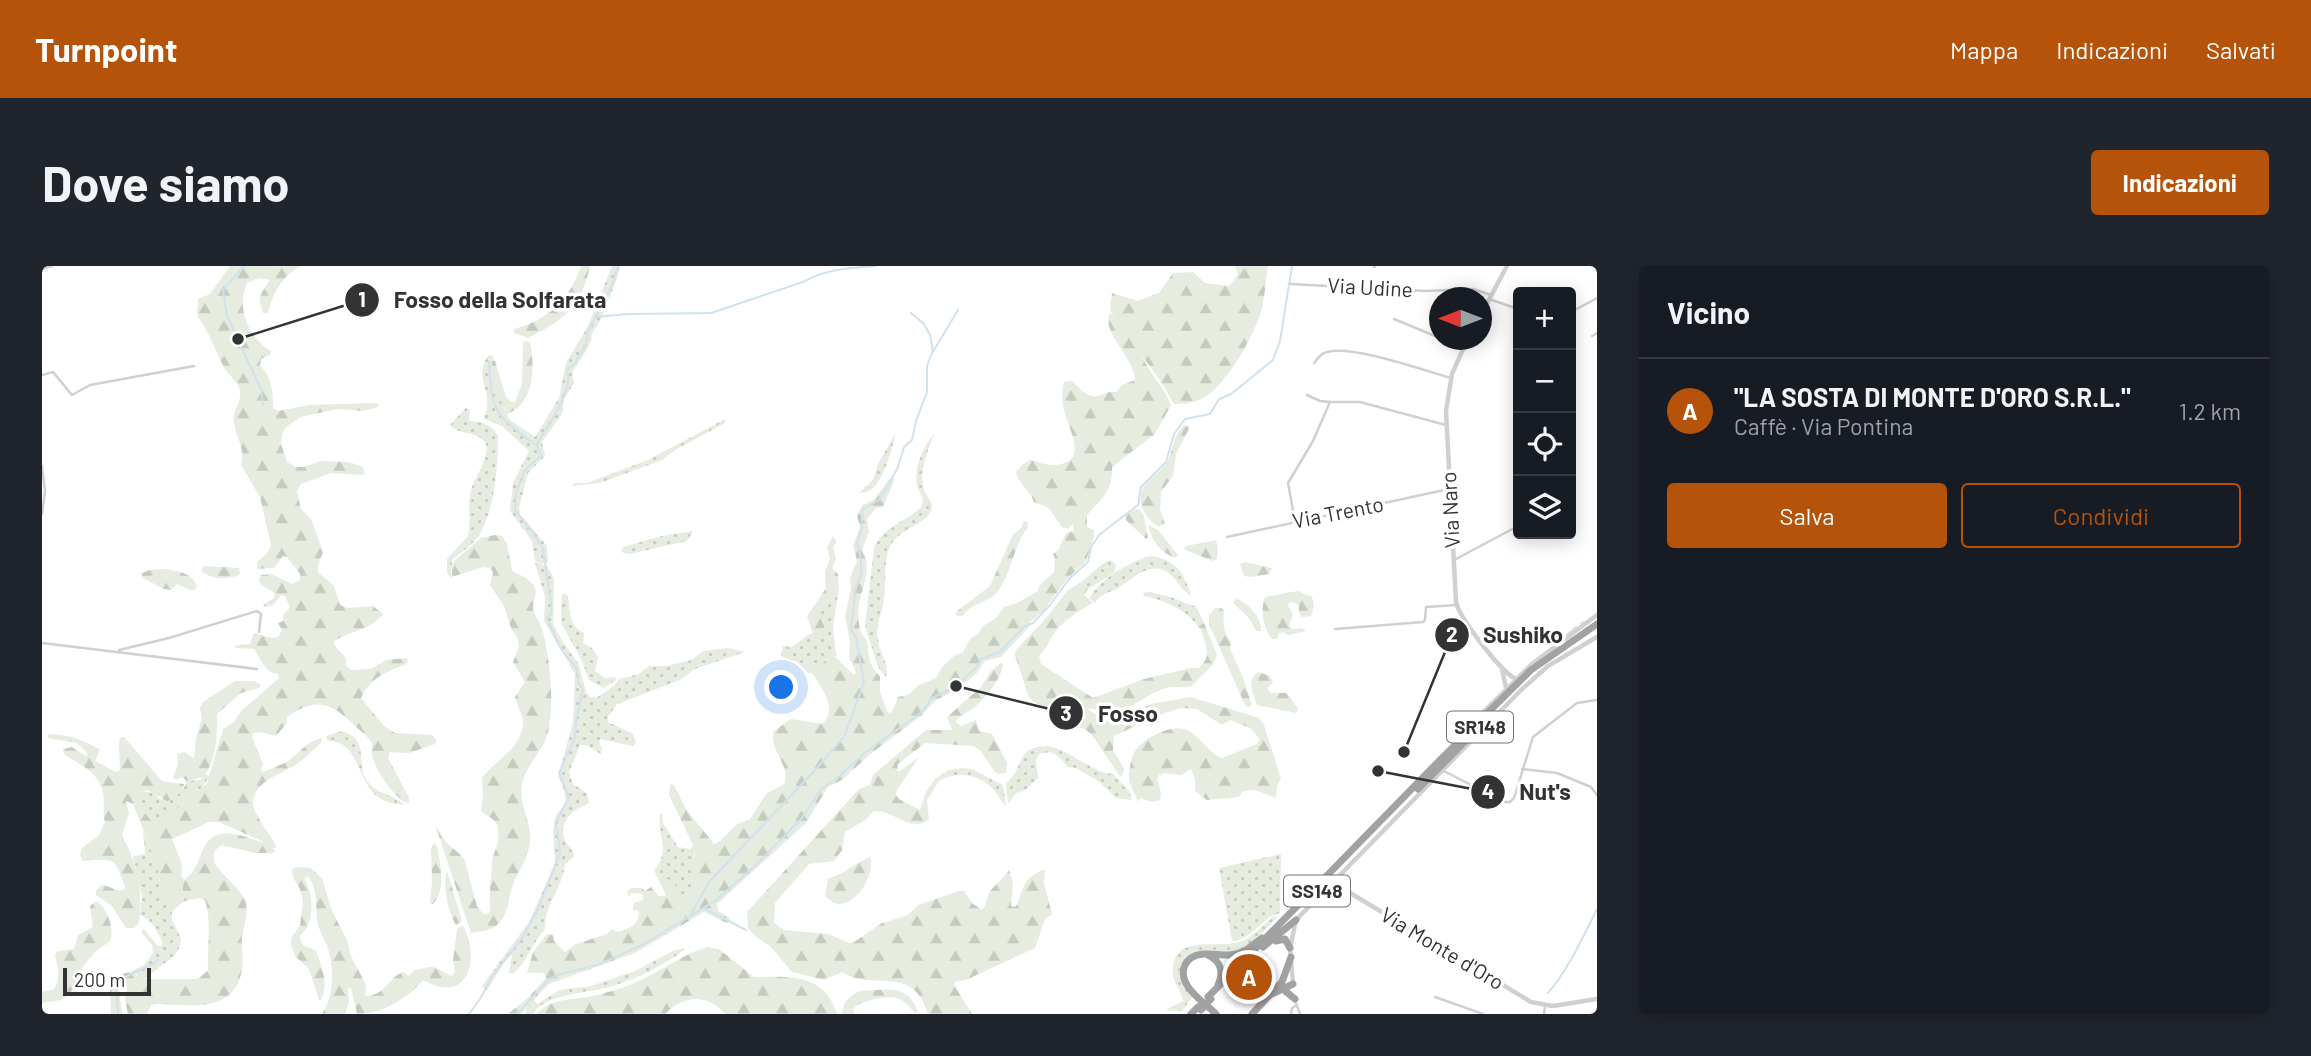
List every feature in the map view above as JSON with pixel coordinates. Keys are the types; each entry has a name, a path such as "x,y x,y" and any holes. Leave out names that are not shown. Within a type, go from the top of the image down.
{"highway":[{"name":"SR148","path":"1372,832 1538,669 1597,627"},
{"name":"SR148","path":"1372,832 1531,670 1597,627"},
{"path":"1471,742 1487,720"},
{"name":"SS148","path":"1210,998 1372,832"},
{"name":"SS148","path":"1191,1014 1199,1010 1260,944 1372,832"},
{"path":"1260,944 1296,920"},
{"path":"1260,944 1275,929"},
{"path":"1216,1014 1189,988 1183,976 1188,961 1204,954 1232,956 1282,938 1287,940 1290,948"},
{"path":"1210,998 1246,950"},
{"path":"1204,954 1219,964 1222,973 1219,983"},
{"path":"1252,1014 1282,982 1291,957"},
{"path":"1272,995 1293,984 1289,981 1282,982"},
{"path":"1284,990 1296,1002"}],"street":[{"path":"42,269 52,266"},
{"path":"1492,293 1507,266"},
{"name":"Via Udine","path":"1290,284 1429,291"},
{"name":"Via Udine","path":"1492,298 1513,307"},
{"path":"1576,309 1597,298"},
{"path":"1394,319 1429,333"},
{"path":"1592,336 1597,333"},
{"name":"Via Naro","path":"1462,350 1451,378 1446,403 1457,605 1464,620 1502,668 1516,679"},
{"path":"1314,363 1320,355 1328,351 1359,353 1451,378"},
{"path":"42,375 53,372 72,395 89,386 194,366"},
{"path":"1307,396 1330,402 1359,401 1446,425"},
{"path":"1295,521 1288,483 1312,444 1330,402"},
{"path":"42,466 45,489 42,514"},
{"name":"Via Trento","path":"1227,537 1450,489"},
{"path":"1454,560 1513,529"},
{"path":"1335,629 1423,622 1427,607 1457,605"},
{"path":"116,651 257,611 261,614 259,632"},
{"path":"1260,944 1505,689 1549,650 1597,615"},
{"path":"1300,1014 1293,984 1290,948 1296,920 1537,674 1597,637"},
{"path":"42,643 257,669"},
{"path":"1502,668 1505,689"},
{"path":"1442,770 1509,803 1514,798 1529,744 1534,736 1577,703 1597,700"},
{"path":"1522,769 1556,772 1594,789 1597,794"},
{"name":"Via Monte d'Oro","path":"1332,882 1525,999 1545,1006"},
{"path":"1435,997 1483,1014"},
{"path":"1544,1014 1545,1006 1597,999"},
{"path":"1291,1014 1296,1002"}],"green space":[{"path":"230,266 302,266 289,274 279,285 268,313 263,313 260,298 270,280 259,278 247,283 244,293 246,322 256,338 271,351 271,354 261,359 260,366 269,379 273,408 278,411 309,405 377,403 379,407 363,411 338,409 300,417 285,428 281,444 287,462 296,467 320,461 349,462 363,467 365,474 331,473 301,484 297,491 301,509 311,519 323,552 318,572 334,586 340,605 348,608 373,606 383,614 366,627 334,641 334,645 346,658 346,666 351,670 371,669 386,660 407,658 406,664 385,673 369,685 361,698 384,726 395,733 432,735 436,740 435,744 409,753 390,752 388,758 409,798 406,803 395,794 381,775 372,755 370,740 332,708 316,704 298,710 287,717 287,723 276,736 253,733 263,772 287,762 309,743 321,738 322,742 297,764 263,784 254,796 256,812 275,843 273,853 255,853 222,845 215,851 216,865 241,894 246,905 242,937 243,966 237,984 230,994 209,1004 157,1004 151,1005 147,1014 128,1014 125,1000 127,989 124,987 119,989 122,1014 111,1014 110,985 116,977 124,973 133,973 140,979 198,979 208,970 209,926 205,900 188,900 182,894 184,880 196,866 207,843 221,834 233,834 266,843 219,822 209,822 172,839 182,864 180,896 176,902 172,902 161,894 158,867 133,804 126,801 129,813 122,836 135,867 140,900 139,923 134,928 126,928 112,906 96,895 101,885 124,890 115,865 107,860 83,861 80,855 82,848 99,835 105,822 101,786 88,770 64,754 63,749 72,747 86,756 87,753 77,743 48,738 48,734 62,735 88,743 100,750 95,761 116,772 120,770 119,743 121,737 124,737 162,781 184,784 178,795 167,801 147,790 138,794 142,809 152,822 156,823 180,807 189,793 207,783 223,729 234,722 241,711 279,678 278,674 266,668 254,649 235,648 236,645 250,644 254,633 272,638 278,637 282,630 278,623 283,621 283,615 290,607 285,596 281,595 273,605 263,605 274,598 275,593 261,585 261,575 271,574 292,584 300,580 300,574 287,557 283,556 274,568 257,569 257,562 268,552 271,545 260,497 241,465 242,449 233,419 240,395 239,388 225,369 197,316 198,299 210,294"},
{"path":"581,266 590,266 582,292 569,311 552,325 528,338 514,333 514,329 537,320 556,307 571,289"},
{"path":"612,266 620,266 617,279 589,346 572,373 574,383 564,399 562,414 542,442 545,456 528,473 519,508 520,514 547,546 548,563 540,564 535,561 532,541 510,511 513,483 529,451 502,426 484,419 488,402 482,369 489,355 493,356 504,409 510,420 535,437 559,398 566,363 588,326"},
{"path":"1235,266 1268,266 1260,315 1244,349 1228,374 1210,394 1181,404 1174,404 1142,356 1171,405 1155,434 1112,467 1108,489 1087,515 1087,527 1094,530 1094,537 1086,561 1067,579 1043,611 1030,622 1029,627 1001,657 985,661 977,673 954,691 935,701 921,716 873,752 842,780 828,787 806,823 717,904 718,911 730,918 727,923 704,912 635,953 549,984 521,1014 508,1014 529,997 546,978 544,973 527,973 533,952 547,934 553,935 554,941 565,952 576,944 607,934 612,929 618,932 629,928 639,916 639,911 633,910 634,903 643,900 643,894 631,893 629,897 627,891 642,888 645,891 651,887 659,896 664,896 666,895 658,879 661,875 674,883 682,896 692,893 691,869 695,856 693,845 669,795 670,784 674,785 686,809 714,844 737,824 750,819 766,794 784,784 785,771 774,745 774,731 791,719 822,724 829,712 824,691 812,673 804,669 804,664 822,664 832,654 854,675 856,673 849,656 850,641 845,616 851,589 850,578 857,561 853,546 860,527 857,516 862,505 874,500 889,479 895,479 883,507 876,508 867,519 869,532 862,550 867,569 858,611 860,629 867,642 872,666 880,676 880,692 888,713 892,712 898,697 908,695 919,685 936,678 942,667 963,652 970,639 996,618 1004,607 1038,591 1039,586 1054,572 1053,554 1059,549 1066,533 1074,531 1073,524 1068,529 1062,527 1049,508 1034,502 1016,472 1030,460 1051,465 1071,459 1074,444 1063,407 1064,382 1072,381 1090,396 1098,396 1116,392 1122,385 1135,380 1130,363 1110,329 1110,313 1114,317 1110,310 1112,293 1138,301 1159,293 1173,273 1193,272 1205,283 1229,286 1238,275"},
{"path":"530,342 532,352 531,383 523,402 507,414 492,381 492,361 495,361 506,397 515,402 522,384 523,343"},
{"path":"466,408 470,410 469,421 486,424 498,436 496,475 492,503 483,528 475,541 452,560 451,578 447,573 447,559 468,536 470,493 486,451 486,445 481,438 450,425"},
{"path":"725,419 725,423 662,460 600,483 572,486 574,483 587,483 648,460"},
{"path":"1184,425 1190,427 1176,454 1173,476 1161,492 1160,509 1165,524 1159,527 1149,519 1143,509 1142,491 1166,464 1176,437"},
{"path":"895,434 881,477 872,489 859,493 873,480 878,464"},
{"path":"934,434 923,473 923,486 932,504 931,511 922,521 895,539 887,556 884,599 877,635 886,663 886,677 878,667 865,626 874,548 884,534 922,505 923,499 917,484 918,464"},
{"path":"1136,509 1144,516 1146,539 1126,520 1126,515"},
{"path":"1024,521 1028,522 1028,527 998,591 963,616 956,616 956,612 990,586 1013,534 1021,528"},
{"path":"1148,525 1158,530 1178,555 1176,558 1158,546"},
{"path":"693,531 687,541 630,554 621,552 623,547"},
{"path":"502,536 507,544 512,571 527,579 535,589 533,610 543,632 549,667 550,716 547,735 527,770 522,785 530,840 527,854 512,887 507,910 497,925 471,933 435,824 446,842 464,858 477,906 483,914 487,914 490,912 492,862 498,831 496,823 481,811 482,778 512,748 521,733 523,720 515,697 525,682 513,662 519,646 517,637 504,606 490,585 493,572 490,568 483,567 452,577 452,564 481,538"},
{"path":"833,536 836,559 832,568 838,574 839,588 817,611 824,626 819,634 813,635 807,616 826,588 825,572 830,558 827,547"},
{"path":"1216,540 1217,559 1213,561 1183,549 1186,546"},
{"path":"1151,556 1178,568 1191,596 1165,571 1151,569 1102,596 1095,603 1090,599 1093,592 1116,572"},
{"path":"1111,560 1116,565 1114,573 1088,589 1081,582 1105,562"},
{"path":"1245,562 1272,568 1269,574 1244,576 1240,564"},
{"path":"535,563 547,566 554,579 553,624 578,663 586,692 590,697 596,698 614,686 619,679 639,674 649,666 667,666 691,660 704,651 728,648 745,652 695,669 680,680 617,704 608,717 608,722 633,734 636,742 632,746 600,739 601,754 586,745 580,745 569,772 573,784 587,793 589,803 571,814 563,829 564,838 574,857 565,864 547,912 545,929 523,963 514,973 509,973 512,955 507,958 485,990 482,986 529,922 555,863 555,817 566,802 558,776 573,723 575,674 544,621 545,597"},
{"path":"204,566 239,568 240,574 231,578 214,577 201,571"},
{"path":"164,569 188,575 195,581 195,590 177,584 171,590 164,589 143,578 141,574 149,570"},
{"path":"1081,582 1088,589 1084,595 1093,603 1072,616 1053,635 1039,656 1041,664 1093,698 1144,679 1199,668 1207,652 1201,624 1204,623 1217,655 1214,663 1192,686 1164,688 1119,710 1086,708 1112,722 1150,704 1191,697 1259,718 1264,725 1281,779 1276,798 1255,790 1243,791 1239,797 1207,800 1195,791 1195,779 1191,769 1181,775 1159,775 1157,779 1160,800 1152,802 1140,798 1138,802 1129,779 1133,755 1155,735 1178,728 1190,731 1222,758 1257,744 1260,739 1250,728 1230,720 1222,725 1197,709 1180,708 1114,736 1113,750 1124,769 1122,776 1085,729 1072,726 1029,698 1015,655 1016,650 1067,591"},
{"path":"839,588 833,627 836,656 832,654 822,664 805,664 804,669 797,662 781,656 783,646 792,647 811,633 813,635 823,622 817,611"},
{"path":"1298,591 1312,597 1314,606 1311,616 1302,617 1299,606 1290,602 1288,605 1293,614 1289,626 1306,631 1288,635 1282,632 1277,639 1272,639 1263,619 1265,597"},
{"path":"1149,592 1196,607 1204,623 1201,624 1201,630 1176,607 1144,596 1143,593"},
{"path":"564,593 568,596 572,622 584,633 583,643 592,648 598,657 595,671 605,678 615,677 616,680 603,688 589,680 561,623"},
{"path":"1236,598 1253,611 1259,620 1261,631 1256,631 1249,618 1233,603"},
{"path":"1215,608 1224,611 1224,627 1231,642 1230,649 1252,705 1248,707 1209,624 1209,615"},
{"path":"1001,663 1002,670 991,689 956,722 961,726 976,720 979,731 992,734 1007,763 1006,773 995,772 980,750 973,746 925,743 898,764 897,771 900,771 919,757 896,795 920,810 926,792 935,779 938,779 927,800 929,820 915,824 888,813 874,811 845,832 842,850 834,861 809,864 775,903 774,923 784,930 828,934 849,943 882,923 908,915 918,905 959,891 964,891 973,904 982,910 989,893 1009,870 1013,882 1011,906 1014,907 1029,879 1045,869 1044,883 1052,914 1045,919 1035,948 968,979 955,982 954,985 972,1014 928,1014 921,998 912,988 902,983 854,978 842,972 824,980 792,972 771,947 748,928 747,912 859,789 870,785 873,775 926,730 952,730 947,717 981,687 991,671"},
{"path":"1258,672 1270,676 1273,682 1267,689 1271,693 1287,693 1298,709 1296,713 1257,705 1251,683"},
{"path":"235,681 254,681 261,685 241,693 217,714 214,754 204,777 187,781 182,777 177,780 173,778 178,764 177,754 185,752 194,759 203,702"},
{"path":"342,731 357,741 362,769 368,782 405,805 378,797 371,790 346,747 328,741 326,736"},
{"path":"1048,746 1061,750 1101,772 1113,774 1129,791 1132,800 1116,798 1098,781 1076,768 1068,767 1050,752 1039,754 1036,761 1038,778 1024,791 1016,793 1008,804 1006,784 1025,755 1031,749"},
{"path":"972,769 1003,785 1006,806 992,788 973,777 960,775 939,781 935,779 949,770"},
{"path":"206,774 209,777 202,788 189,793 180,807 156,823 152,823 142,809 138,794 142,791 154,793 161,800 184,788 186,781 200,780"},
{"path":"661,813 663,823 678,847 690,849 693,845 692,893 682,896 661,875 658,879 654,870 660,863 663,849"},
{"path":"143,830 158,867 161,894 180,896 181,876 184,880 182,894 188,900 174,909 172,914 181,940 176,953 148,978 139,979 137,974 130,972 144,965 153,953 152,945 141,932 144,929 157,945 163,944 152,923 140,915 142,897 133,856 145,854"},
{"path":"434,843 440,860 441,884 433,904 430,903 431,848"},
{"path":"1281,854 1280,913 1267,919 1246,937 1232,941 1219,868"},
{"path":"870,857 867,881 856,896 842,904 833,903 825,896 828,879"},
{"path":"296,867 310,868 322,878 332,911 366,985 365,996 383,990 403,972 409,976 414,970 431,967 452,976 455,972 453,960 457,929 461,926 464,927 469,940 471,954 466,976 460,983 450,987 423,980 393,1004 376,1011 357,1014 351,988 348,988 349,1003 345,1014 322,1014 329,998 332,971 327,945 318,925 316,896 309,877 305,880 310,894 311,917 300,936 303,945 316,951 324,975 321,1000 309,969 295,956 291,944 292,936 300,926 303,901 293,877 292,870"},
{"path":"447,871 462,921 456,925 447,898"},
{"path":"96,901 104,908 109,919 110,941 84,965 70,994 61,1000 42,1003 42,992 54,989 58,980 55,955 58,951 74,949 78,935 93,927 90,906"},
{"path":"1274,916 1277,918 1242,949 1228,953 1202,951 1185,957 1180,973 1193,996 1182,1011 1165,1010 1183,1001 1173,974 1175,958 1182,950 1201,944 1235,943 1244,940"},
{"path":"707,947 719,949 754,977 792,978 814,984 831,1000 837,1014 725,1014 711,1002 695,999 680,1003 665,1014 537,1014 557,1002 598,995 630,985"},
{"path":"685,949 660,966 632,979 558,998 539,1007 533,1014 526,1014 526,1009 533,999 537,1004 560,990 591,986 635,971 675,950"},
{"path":"860,991 902,992 914,1003 918,1012 915,1013 900,999 886,997 861,1003 853,1009 854,1014 842,1014 847,1000"}],"waterway":[{"path":"244,266 223,290 227,316 261,389 263,405"},
{"path":"537,444 564,397 567,370 575,363 586,344 588,332 612,285 618,266"},
{"path":"596,317 711,313 829,272 875,266"},
{"path":"514,1014 520,1011 548,980 557,975 600,964 644,944 715,901 756,865 802,818 822,788 922,712 932,698 956,686 977,667 981,659 1000,652 1024,627 1033,623 1070,578 1088,562 1091,547 1099,535 1138,505 1141,487 1166,462 1174,434 1185,419 1210,414 1219,399 1231,394 1273,360 1280,341 1292,266"},
{"path":"691,914 709,882 844,737 864,682 856,638 851,630 856,587 861,575 857,543 863,509 879,500 884,493 898,467 904,447 912,440 927,392 927,366 958,310"},
{"path":"911,313 924,324 930,335 933,352"},
{"path":"489,361 492,392 498,412 512,427 536,445"},
{"path":"469,1014 493,975 523,937 538,909 560,853 556,823 569,797 559,773 575,738 583,689 578,682 575,667 560,647 547,619 552,612 543,549 515,510 516,493 525,470 541,456 537,445"},
{"path":"1573,630 1576,627"},
{"path":"1567,634 1572,631"},
{"path":"704,908 746,930"},
{"path":"1548,993 1569,964 1597,909"},
{"path":"118,1014 116,985 125,977 158,960"}],"place":[{"name":"Fosso della Solfarata","path":"238,339"},
{"name":"Fosso","path":"956,686"},
{"name":"Sushiko","path":"1404,752"},
{"name":"Nut's","path":"1378,771"},
{"name":"\"LA SOSTA DI MONTE D'ORO S.R.L.\"","path":"1249,977"}]}
